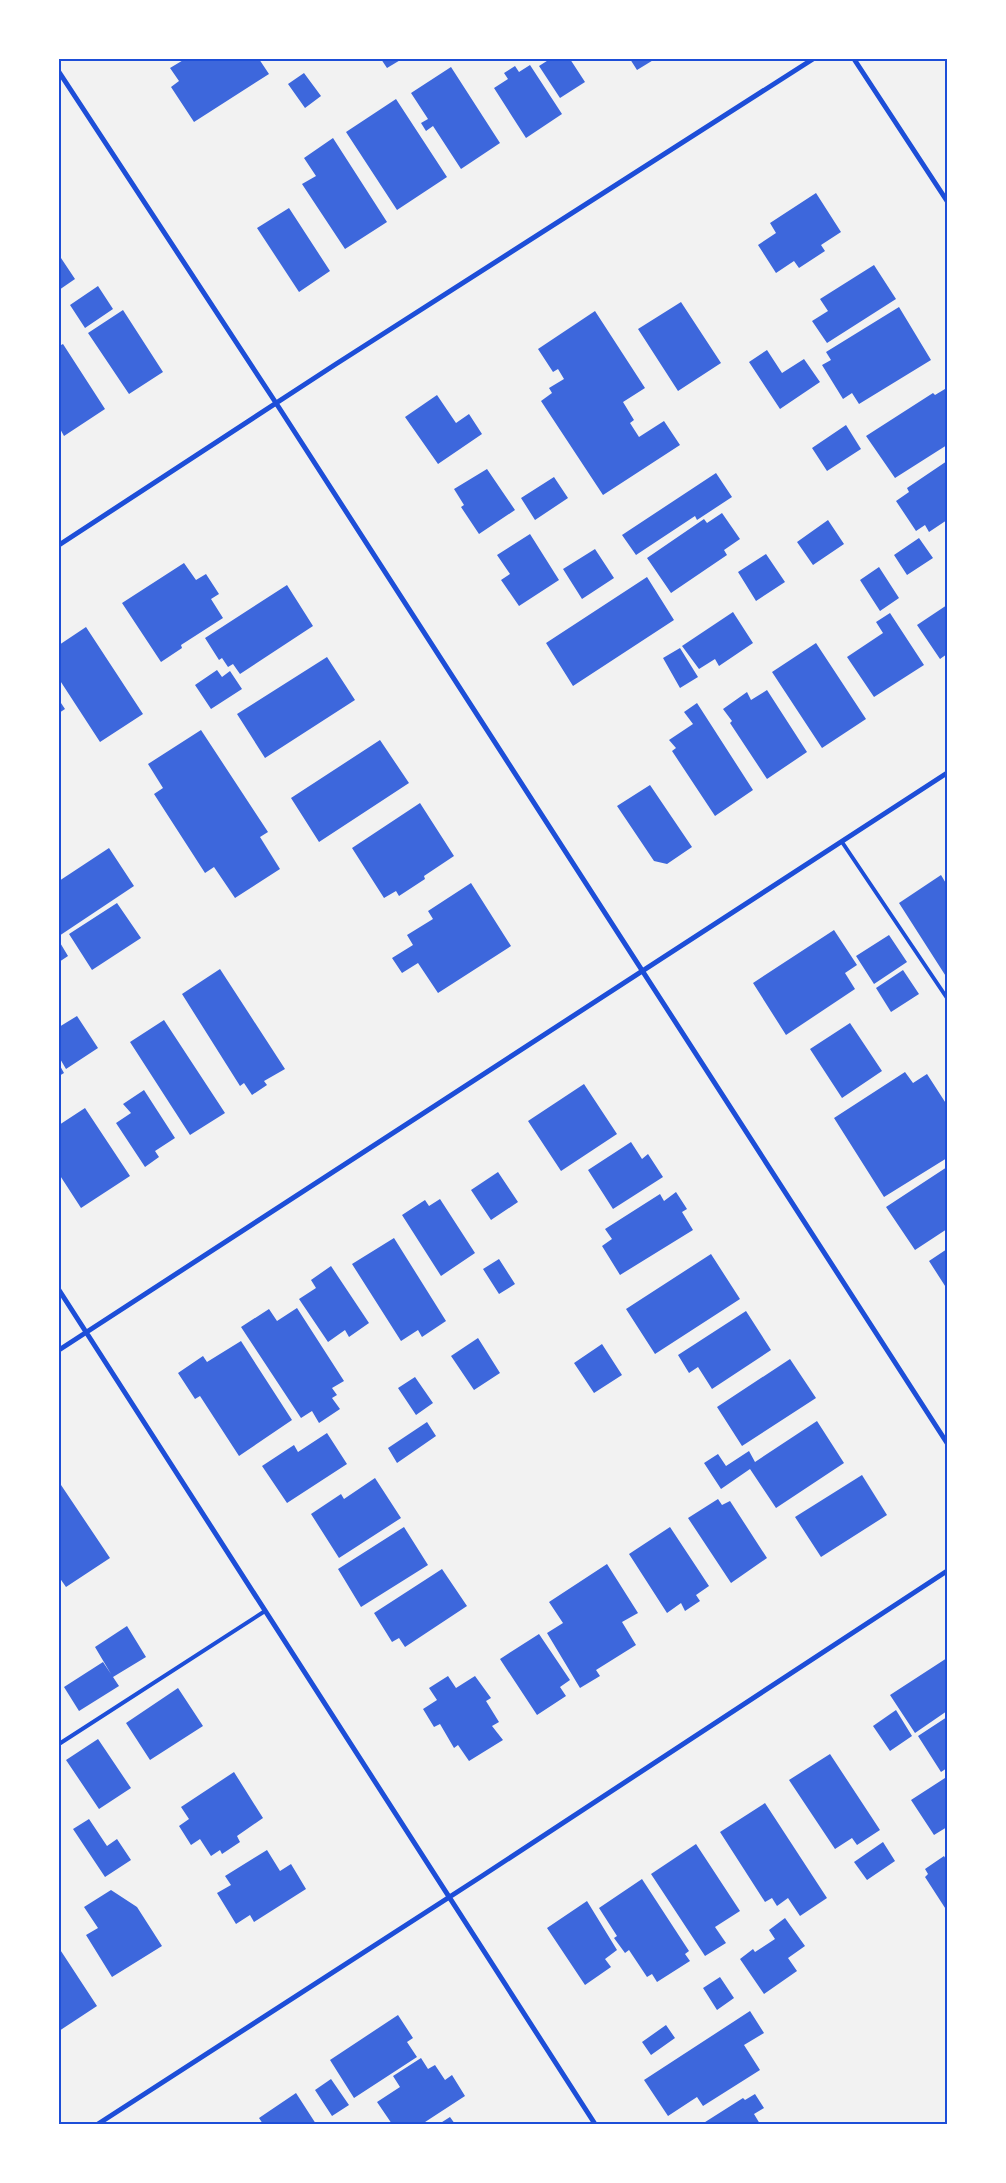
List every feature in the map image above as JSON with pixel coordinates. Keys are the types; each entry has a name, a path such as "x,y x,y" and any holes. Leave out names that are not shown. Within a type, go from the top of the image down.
{"street":[{"path":"59,545 276,403 812,59"},
{"path":"854,59 947,201"},
{"path":"59,72 276,403 947,1443"},
{"path":"59,1350 947,773"},
{"path":"59,1290 595,2124"},
{"path":"98,2124 947,1571"}],"lane":[{"path":"842,842 947,998"},
{"path":"59,1744 265,1611"}],"building":[{"path":"185,59 259,59 269,74 194,122 171,87 179,81 170,68"},
{"path":"381,59 402,59 387,68"},
{"path":"550,59 570,59 585,82 560,98 539,66"},
{"path":"630,59 655,59 637,70"},
{"path":"530,65 562,114 526,138 494,88 508,79 504,73 515,66 519,72"},
{"path":"451,67 500,143 461,169 433,126 426,131 421,123 428,119 411,93"},
{"path":"304,73 321,96 305,108 288,84"},
{"path":"396,99 447,177 397,210 346,132"},
{"path":"333,138 387,222 345,249 302,184 316,176 304,158"},
{"path":"816,193 841,232 821,245 825,251 799,268 794,261 776,273 758,245 776,233 770,223"},
{"path":"289,208 330,271 299,292 257,228"},
{"path":"61,258 75,279 59,290 59,260"},
{"path":"874,265 896,299 827,343 812,321 828,311 820,299"},
{"path":"98,286 113,309 85,328 70,305"},
{"path":"681,302 721,363 678,391 638,329"},
{"path":"899,307 931,360 859,404 852,393 843,399 822,365 831,360 826,352"},
{"path":"123,310 163,372 129,394 88,333"},
{"path":"595,311 645,388 623,402 634,420 630,423 639,437 664,421 680,445 603,495 541,401 552,393 549,388 564,379 558,369 553,372 538,349"},
{"path":"63,344 105,409 64,436 59,427 59,346"},
{"path":"767,350 782,373 804,359 820,382 780,409 749,362"},
{"path":"945,389 947,393 947,445 895,478 866,436 933,393 935,395"},
{"path":"437,395 456,423 469,414 482,434 438,464 405,417"},
{"path":"846,425 861,449 827,471 812,448"},
{"path":"947,461 947,520 929,532 925,525 916,531 896,501 909,492 907,488"},
{"path":"487,469 515,510 479,534 461,507 464,505 454,489"},
{"path":"716,473 732,497 697,520 695,516 636,555 622,535"},
{"path":"554,477 568,498 535,520 521,498"},
{"path":"722,513 740,539 724,550 727,555 671,593 647,558 704,519 707,523"},
{"path":"828,520 844,544 813,565 797,542"},
{"path":"530,534 559,580 519,606 501,580 510,574 497,555"},
{"path":"919,538 933,558 907,575 894,555"},
{"path":"595,549 614,578 582,599 563,569"},
{"path":"766,554 785,582 756,601 738,572"},
{"path":"184,563 196,580 206,574 219,594 211,599 223,618 181,645 182,648 161,662 122,603"},
{"path":"879,567 899,598 880,611 860,580"},
{"path":"647,577 674,620 573,686 546,643"},
{"path":"287,585 313,626 240,674 233,664 228,667 222,658 219,660 205,638"},
{"path":"947,605 947,654 940,659 917,625"},
{"path":"733,612 753,643 719,666 715,659 699,669 682,646"},
{"path":"890,613 924,665 874,697 847,657 883,633 876,622"},
{"path":"86,627 143,714 100,742 59,679 59,645"},
{"path":"816,643 866,719 822,748 772,672"},
{"path":"680,648 698,677 680,688 663,658"},
{"path":"327,657 355,700 265,758 237,714"},
{"path":"217,670 222,677 230,671 242,689 211,709 195,685"},
{"path":"767,690 807,752 767,779 730,723 732,721 723,709 747,692 751,700"},
{"path":"59,700 65,709 59,713"},
{"path":"697,703 753,790 715,816 672,751 676,748 669,740 693,724 684,712"},
{"path":"201,730 268,832 260,837 280,869 235,898 214,867 205,873 154,794 163,788 148,764"},
{"path":"380,740 409,783 319,842 291,798"},
{"path":"650,785 692,847 667,864 654,861 617,806"},
{"path":"420,803 454,856 424,876 425,879 399,896 396,891 384,898 352,848"},
{"path":"109,848 134,886 59,936 59,881"},
{"path":"941,875 947,885 947,897 945,899 947,902 947,978 899,903"},
{"path":"471,883 511,946 438,993 418,963 402,973 392,958 413,945 407,935 433,919 428,911"},
{"path":"117,903 141,938 92,970 69,934"},
{"path":"834,930 857,965 845,973 855,989 786,1035 753,983"},
{"path":"889,935 907,962 874,984 856,956"},
{"path":"59,941 68,956 59,962"},
{"path":"220,969 285,1069 264,1081 267,1085 252,1095 244,1083 240,1086 182,994"},
{"path":"903,970 919,994 891,1012 876,988"},
{"path":"77,1016 98,1048 66,1069 59,1057 59,1027"},
{"path":"164,1020 225,1113 190,1135 130,1042"},
{"path":"850,1023 882,1071 842,1098 810,1049"},
{"path":"59,1064 64,1073 59,1076"},
{"path":"905,1072 913,1083 927,1074 947,1105 947,1158 884,1197 834,1118"},
{"path":"584,1084 617,1134 561,1171 528,1121"},
{"path":"144,1090 175,1138 155,1151 159,1157 145,1167 116,1123 131,1113 123,1104"},
{"path":"85,1108 130,1176 81,1208 59,1174 59,1125"},
{"path":"631,1142 642,1159 648,1154 663,1177 613,1209 588,1170"},
{"path":"947,1167 947,1229 915,1250 886,1207"},
{"path":"498,1172 518,1202 491,1220 471,1190"},
{"path":"676,1192 687,1209 682,1212 693,1230 620,1275 602,1246 612,1239 605,1229 660,1194 664,1201"},
{"path":"440,1199 475,1253 441,1276 402,1215 425,1200 429,1206"},
{"path":"394,1238 446,1321 422,1337 418,1330 401,1341 352,1264"},
{"path":"947,1249 947,1289 929,1261"},
{"path":"711,1254 740,1299 655,1354 626,1309"},
{"path":"499,1259 515,1284 499,1294 483,1269"},
{"path":"331,1266 369,1323 349,1337 345,1330 328,1342 299,1299 316,1288 311,1280"},
{"path":"297,1308 344,1381 332,1388 337,1395 332,1398 340,1409 319,1423 312,1411 301,1418 241,1327 269,1309 277,1321"},
{"path":"746,1311 771,1350 712,1389 698,1367 689,1373 678,1355"},
{"path":"478,1338 500,1373 474,1390 451,1356"},
{"path":"241,1341 292,1420 239,1456 200,1396 195,1399 178,1373 203,1356 207,1362"},
{"path":"602,1344 622,1375 594,1393 574,1363"},
{"path":"790,1359 816,1398 742,1446 717,1407"},
{"path":"415,1377 433,1403 416,1415 398,1388"},
{"path":"817,1421 844,1463 776,1508 750,1469 721,1489 704,1463 718,1454 726,1466 749,1451 755,1462"},
{"path":"427,1422 436,1436 397,1463 388,1448"},
{"path":"327,1433 347,1464 287,1503 262,1466 294,1445 298,1452"},
{"path":"862,1475 887,1515 821,1557 795,1517"},
{"path":"375,1478 401,1518 339,1558 311,1514 341,1494 344,1499"},
{"path":"59,1482 110,1558 66,1587 59,1577"},
{"path":"718,1499 722,1505 730,1501 767,1558 731,1583 688,1518"},
{"path":"404,1527 428,1565 361,1607 338,1569"},
{"path":"670,1527 709,1586 696,1595 700,1601 685,1611 681,1603 667,1613 629,1554"},
{"path":"607,1564 638,1613 622,1622 636,1645 596,1670 600,1676 580,1688 547,1633 563,1623 549,1602"},
{"path":"442,1569 467,1606 405,1647 399,1638 392,1642 374,1613"},
{"path":"127,1626 146,1657 113,1677 119,1686 79,1711 64,1687 103,1662 111,1674 95,1647"},
{"path":"539,1634 570,1680 560,1687 566,1696 537,1715 500,1659"},
{"path":"947,1658 947,1711 915,1733 890,1695"},
{"path":"448,1676 456,1688 475,1676 491,1698 486,1701 499,1722 492,1726 503,1740 469,1761 458,1745 454,1748 440,1724 434,1727 423,1709 437,1700 429,1688"},
{"path":"178,1688 203,1726 150,1760 126,1723"},
{"path":"896,1710 912,1736 890,1751 873,1726"},
{"path":"947,1717 947,1768 941,1772 918,1736"},
{"path":"98,1739 131,1788 99,1809 66,1760"},
{"path":"830,1754 880,1830 857,1845 852,1838 835,1849 789,1780"},
{"path":"234,1772 263,1818 237,1836 240,1842 222,1854 220,1850 211,1856 200,1839 191,1845 179,1826 189,1819 181,1807"},
{"path":"945,1778 947,1782 947,1827 934,1835 911,1800"},
{"path":"765,1803 827,1898 800,1916 788,1898 777,1906 772,1898 765,1902 720,1832"},
{"path":"89,1819 107,1846 117,1839 131,1860 105,1877 73,1829"},
{"path":"883,1842 895,1861 867,1880 854,1862"},
{"path":"696,1844 740,1911 715,1927 726,1943 705,1956 651,1874"},
{"path":"267,1850 280,1871 291,1864 306,1889 254,1922 250,1915 236,1924 217,1893 231,1885 225,1876"},
{"path":"944,1856 947,1861 947,1911 925,1877 928,1874 925,1869"},
{"path":"642,1879 689,1951 685,1954 690,1961 657,1982 652,1974 647,1977 629,1950 625,1953 614,1938 617,1936 599,1908"},
{"path":"111,1890 137,1907 162,1946 112,1977 86,1935 98,1928 84,1907"},
{"path":"587,1901 617,1950 605,1959 611,1967 585,1985 547,1928"},
{"path":"785,1918 805,1946 788,1958 797,1971 764,1994 740,1959 753,1949 755,1952 775,1939 769,1930"},
{"path":"59,1948 97,2006 59,2031"},
{"path":"720,1977 734,1998 717,2010 703,1988"},
{"path":"750,2011 764,2033 744,2045 760,2070 703,2106 697,2097 668,2116 644,2080"},
{"path":"398,2015 413,2038 407,2042 417,2057 354,2098 330,2060"},
{"path":"666,2025 675,2038 651,2055 642,2042"},
{"path":"421,2058 428,2069 435,2065 445,2080 452,2075 465,2096 422,2124 392,2124 377,2102 400,2087 393,2076"},
{"path":"331,2079 349,2105 332,2116 315,2090"},
{"path":"296,2093 316,2124 263,2124 259,2118"},
{"path":"755,2094 764,2108 754,2114 760,2124 702,2124 743,2098 745,2100"},
{"path":"450,2117 455,2124 439,2124"}]}
